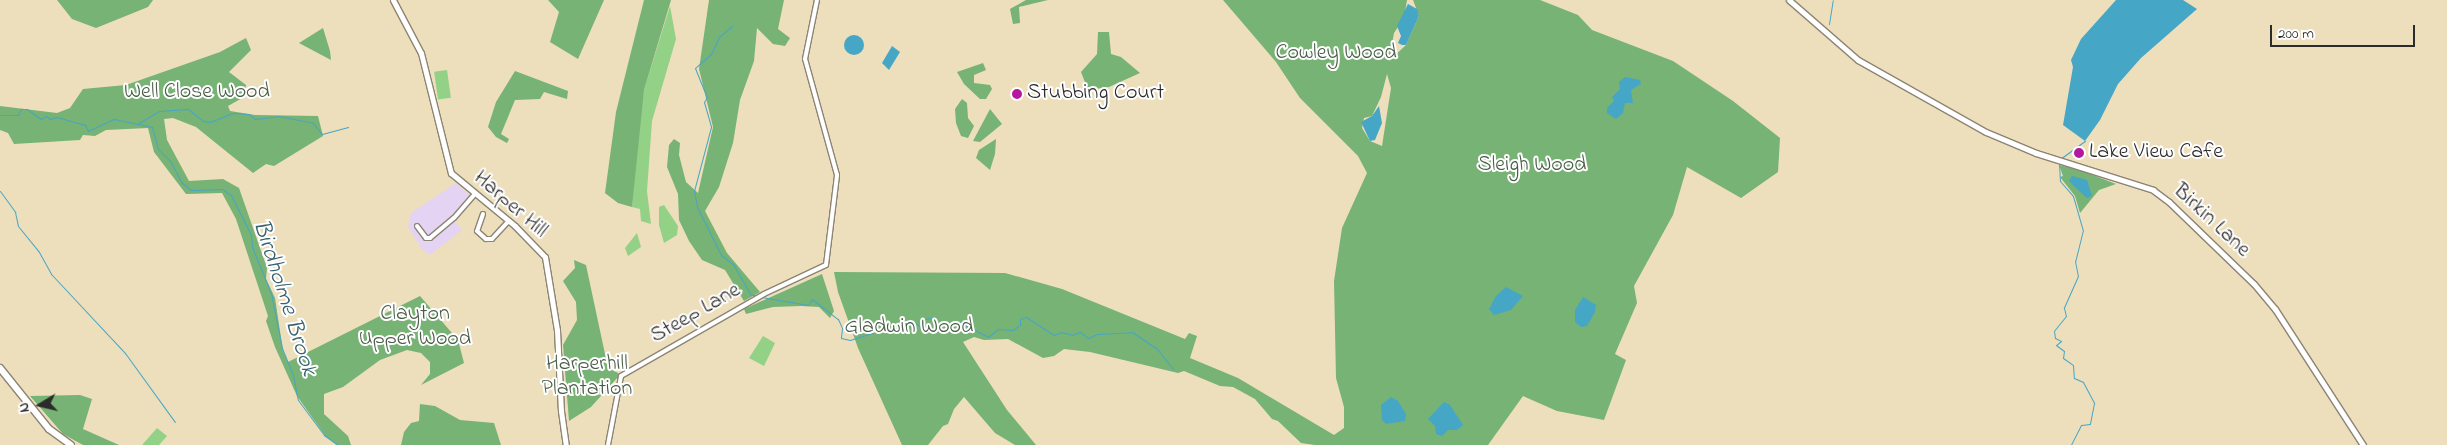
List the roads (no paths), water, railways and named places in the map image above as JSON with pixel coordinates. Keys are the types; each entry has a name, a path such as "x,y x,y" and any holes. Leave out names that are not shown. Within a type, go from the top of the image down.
{"main road":[{"path":"0,368 49,429 71,445"}],"street":[{"name":"Harper Hill","path":"393,0 421,53 451,173 534,243 548,264 566,445"},
{"name":"Steep Lane","path":"608,445 621,376 764,294 826,265 837,175 805,59 817,0"},
{"name":"Birkin Lane","path":"1789,0 1840,47 1878,71 1999,139 2061,162 2153,190 2195,226 2276,309 2363,445"},
{"path":"417,226 426,238 430,238 454,218 475,194"},
{"path":"483,214 477,231 486,239 492,239 509,220"}],"water":[{"path":"2116,0 2183,0 2197,9 2141,58 2118,84 2100,120 2085,141 2063,125 2073,67 2071,60 2081,39"},
{"path":"1408,4 1417,9 1419,16 1406,45 1402,45 1398,43 1401,36 1397,26"},
{"path":"854,35 861,38 864,45 861,52 854,55 847,52 844,45 847,38"},
{"path":"892,46 900,52 889,70 882,63"},
{"path":"1625,77 1640,80 1641,84 1631,90 1633,103 1625,103 1623,113 1616,119 1607,113 1607,108 1614,101 1612,97 1620,89 1619,82"},
{"path":"1379,106 1382,123 1375,140 1370,141 1361,122 1372,116"},
{"path":"2072,176 2087,180 2092,196 2087,198 2069,181"},
{"path":"1506,287 1523,296 1511,310 1494,315 1489,309 1496,296"},
{"path":"1583,297 1596,305 1595,312 1587,326 1581,327 1575,322 1575,310"},
{"path":"1391,397 1398,401 1406,414 1405,421 1386,424 1382,420 1381,405"},
{"path":"1444,402 1450,405 1463,425 1457,430 1448,430 1442,436 1436,434 1435,426 1428,419"}],"waterway":[{"path":"1829,24 1833,0"},
{"path":"732,26 719,37 711,54 695,68 707,97 704,102 711,127 694,191 697,207 721,255 733,264 750,294 757,296"},
{"name":"Birdholme Brook","path":"0,115 18,115 21,109 27,109 41,119 46,116 50,119 57,117 85,125 88,131 114,119 152,127 158,149 171,162 181,182 191,190 222,189 231,195 251,235 252,247 271,293 282,348 293,375 298,400 324,435 338,445"},
{"path":"139,123 159,111 188,109 203,121 210,122 232,113 249,114 255,119 278,116 313,123 322,134 348,127"},
{"path":"2060,159 2085,141"},
{"path":"2059,163 2060,181 2073,196 2083,230 2075,261 2078,276 2064,308 2066,316 2054,331 2055,338 2061,341 2056,345 2064,351 2063,358 2073,365 2074,378 2083,382 2094,403 2090,424 2081,425 2071,445"},
{"path":"0,191 15,212 18,226 39,252 52,275 125,353 175,422"},
{"path":"761,297 808,305 812,299 838,319 842,328 841,338 850,340 883,329 889,330 909,320 920,326 925,319 931,318 939,324 959,322 988,337 998,329 1013,330 1020,325 1020,319 1026,317 1054,335 1061,332 1072,335 1080,332 1088,338 1097,334 1132,332 1157,349 1173,369"}],"place":[{"name":"Stubbing Court","path":"1017,94"},
{"name":"Lake View Cafe","path":"2079,153"}],"park label":[{"name":"Cowley Wood","path":"1336,54"},
{"name":"Well Close Wood","path":"197,93"},
{"name":"Sleigh Wood","path":"1532,166"},
{"name":"Clayton Upper Wood","path":"415,326"},
{"name":"Gladwin Wood","path":"909,328"},
{"name":"Harperhill Plantation","path":"587,376"}]}
